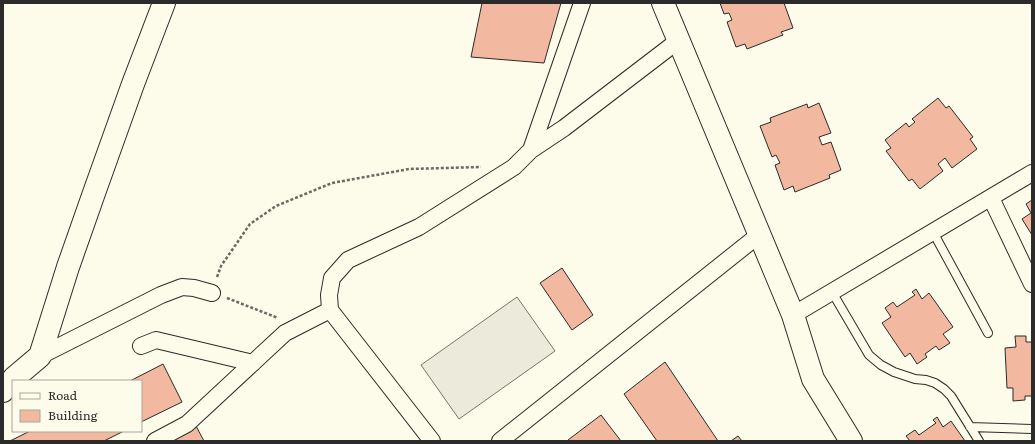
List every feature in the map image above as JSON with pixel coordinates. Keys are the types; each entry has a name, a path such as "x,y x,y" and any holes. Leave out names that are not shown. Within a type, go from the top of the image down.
{"street":[{"path":"40,356 68,267 91,201 130,91 164,3"},
{"path":"531,150 582,3"},
{"path":"663,3 793,315 813,379 851,441"},
{"path":"432,441 330,310 329,295 332,278 348,260 419,227 514,167 531,150 564,128 679,40"},
{"path":"793,315 1032,173"},
{"path":"991,198 1032,284"},
{"path":"500,441 760,234"},
{"path":"12,380 40,356 161,296 182,287 194,288 212,293"},
{"path":"155,441 187,424 286,333 330,310"},
{"path":"140,346 156,340 252,363"},
{"path":"3,392 12,381"}],"lane":[{"path":"933,232 988,333"},
{"path":"832,292 869,355 881,365 894,372 915,379 935,383 944,389 951,396 979,441"},
{"path":"970,427 1032,429"}],"path":[{"path":"299,326 212,293 221,266 250,224 276,206 332,183 409,169 484,167"}],"shaded area":[{"path":"517,297 555,351 459,419 421,365"}],"building":[{"path":"482,3 561,3 544,63 471,57"},
{"path":"720,3 784,3 793,28 781,32 783,35 747,49 745,44 736,47 727,22 732,20 729,13 724,14"},
{"path":"938,98 946,108 949,106 973,137 970,139 977,149 952,168 945,158 938,164 943,171 920,189 912,179 909,181 886,151 891,148 885,140 906,123 909,127 915,122 912,119"},
{"path":"819,103 831,133 819,137 822,145 831,142 841,170 829,175 830,178 795,192 793,186 784,190 775,165 780,163 776,155 772,157 760,126 771,122 770,118 807,104 808,108"},
{"path":"1032,200 1032,235 1022,219 1031,213 1026,204"},
{"path":"562,268 593,315 572,330 540,283"},
{"path":"916,289 922,299 929,293 953,327 943,334 950,343 939,350 936,346 925,354 927,357 917,364 910,353 905,357 882,323 891,317 885,308 893,302 897,307 915,295 912,292"},
{"path":"1015,336 1026,336 1026,342 1032,342 1032,396 1025,396 1025,400 1013,401 1013,388 1007,388 1005,348 1016,347"},
{"path":"665,362 718,441 657,441 624,394"},
{"path":"163,364 182,402 142,422 142,380 132,380"},
{"path":"601,415 621,441 568,440"},
{"path":"937,417 943,427 951,421 965,441 910,441 906,436 915,430 919,435 936,423 933,420"},
{"path":"196,426 204,441 167,441"},
{"path":"28,432 122,432 104,441 10,441"},
{"path":"738,436 742,441 731,441"}]}
